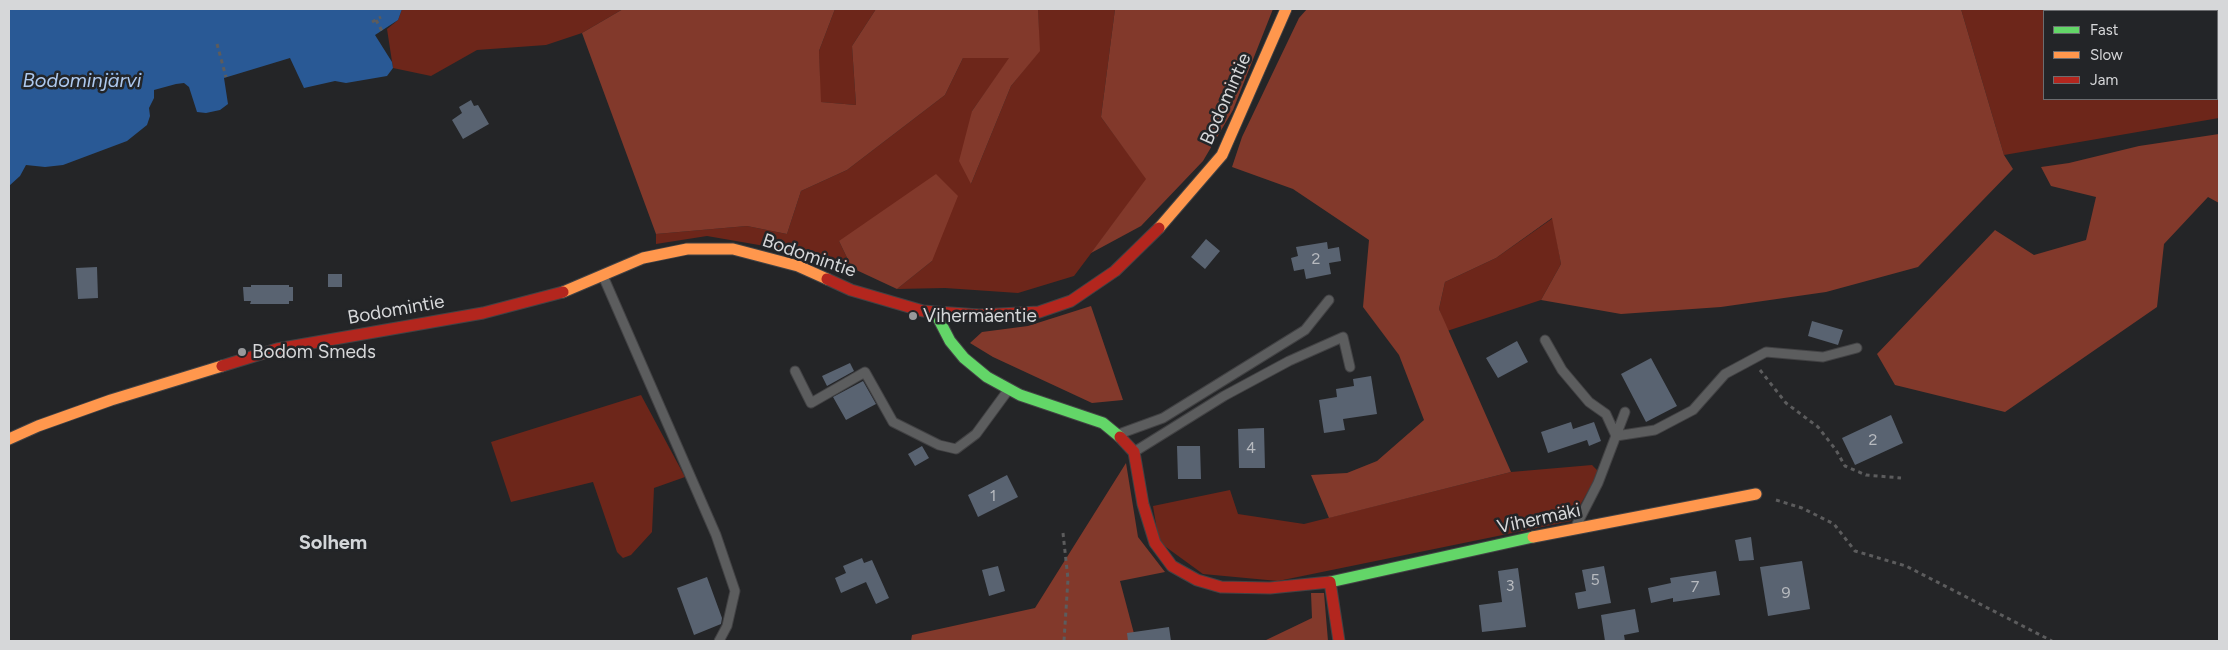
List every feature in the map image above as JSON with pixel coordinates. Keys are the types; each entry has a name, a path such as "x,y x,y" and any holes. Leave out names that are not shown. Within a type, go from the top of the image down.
{"street":[{"name":"Bodomintie","path":"9,439 38,426 111,400 277,349 483,313 557,294 652,256 687,249 733,249 798,266 851,290 923,311 978,315 1039,312 1071,301 1115,271 1157,231 1222,155 1286,9"},
{"path":"935,312 950,341 964,358 987,378 1009,389 1103,423 1134,452 1143,504 1155,544 1172,566 1197,580 1221,587 1270,588 1330,582 1339,641"},
{"name":"Vihermäki","path":"1330,582 1575,529 1756,494"}],"lane":[{"path":"603,276 716,536 735,591 727,626 719,641"},
{"path":"1118,435 1163,418 1305,330 1329,300"},
{"path":"1134,452 1224,396 1289,361 1343,337 1350,367"},
{"path":"1545,340 1568,376 1589,402 1606,414 1616,436"},
{"path":"1616,436 1655,430 1693,410 1725,374 1766,352 1823,357 1857,348"},
{"path":"795,371 811,403 865,372 893,422 939,446 956,449 976,434 1009,389"},
{"path":"1575,529 1598,483 1625,412"}],"path":[{"path":"372,22 381,17"},
{"path":"376,20 382,32"},
{"path":"217,44 226,77"},
{"path":"1752,359 1786,403 1818,426 1845,466 1866,475 1901,478"},
{"path":"1756,494 1810,512 1834,524 1855,551 1906,566 2052,641"},
{"path":"1062,533 1068,579 1064,641"}],"shaded area":[{"path":"402,9 623,9 582,33 546,45 477,50 431,76 393,68 387,29 398,20"},
{"path":"623,9 835,9 819,51 821,102 856,105 852,46 876,9 1038,9 1040,51 1011,86 971,184 959,161 972,111 1009,58 963,58 945,95 847,170 801,191 787,234 747,226 656,234 582,33"},
{"path":"835,9 876,9 852,46 856,105 820,102 819,51"},
{"path":"1038,9 1115,9 1101,117 1147,179 1074,276 1018,293 945,288 897,289 932,261 839,241 852,268 782,249 707,236 656,244 656,234 747,226 787,234 801,191 847,170 945,95 963,58 1010,58 972,111 971,184 1011,86 1039,51"},
{"path":"1115,9 1273,9 1233,110 1203,161 1141,226 1091,253 1146,179 1101,117"},
{"path":"1307,9 1961,9 2004,155 2013,169 1918,267 1826,292 1721,307 1621,314 1541,300 1561,264 1552,218 1496,258 1445,282 1439,309 1511,472 1329,518 1311,475 1347,473 1377,461 1424,420 1399,355 1363,307 1369,240 1293,189 1232,167 1242,137 1299,18"},
{"path":"1961,9 2219,9 2219,118 2004,155"},
{"path":"2219,134 2219,203 2208,197 2164,244 2157,307 2005,412 1895,385 1877,354 1995,230 2034,255 2086,240 2096,197 2051,186 2041,167 2069,163 2139,146"},
{"path":"936,174 958,196 932,261 897,289 852,268 839,241"},
{"path":"1553,218 1561,264 1541,300 1447,331 1439,309 1445,282 1496,258"},
{"path":"1091,306 1123,400 1092,403 993,357 970,343 982,332 1028,326"},
{"path":"641,395 685,477 654,488 652,532 631,555 623,558 617,552 593,482 511,502 491,442"},
{"path":"1126,463 1138,537 1165,572 1120,581 1136,641 911,641 912,635 1035,608"},
{"path":"1592,465 1599,472 1571,521 1278,581 1203,574 1159,542 1153,506 1230,490 1238,514 1304,524 1511,472"},
{"path":"1311,593 1324,593 1328,641 1264,641 1312,618"}],"water":[{"name":"Bodominjärvi","path":"9,9 402,9 398,20 375,35 392,62 393,68 387,76 346,83 335,81 304,88 290,58 224,78 228,104 220,110 206,113 197,112 189,87 184,83 154,90 154,98 149,108 150,116 147,125 127,141 63,165 45,167 26,165 20,176 9,186"}],"building":[{"path":"471,100 474,106 478,105 489,124 463,139 452,120 462,113 459,107"},
{"path":"1206,239 1220,251 1205,269 1191,257"},
{"path":"1327,242 1328,249 1339,247 1341,261 1329,263 1331,274 1306,279 1304,269 1294,271 1291,258 1298,256 1296,247"},
{"path":"97,267 98,298 78,299 76,268"},
{"path":"328,274 342,274 342,287 328,287"},
{"path":"251,285 289,285 289,287 293,287 293,301 289,301 289,304 250,304 251,301 244,301 243,287 251,287"},
{"path":"1812,321 1843,330 1838,345 1808,336"},
{"path":"1517,341 1528,362 1498,378 1486,358"},
{"path":"1651,358 1677,406 1646,422 1621,374"},
{"path":"850,363 854,371 827,386 822,376"},
{"path":"1371,376 1377,414 1343,419 1345,430 1324,433 1319,400 1337,397 1336,389 1354,386 1353,379"},
{"path":"863,381 876,404 846,420 833,397"},
{"path":"1891,415 1903,443 1855,465 1842,438"},
{"path":"1571,422 1573,429 1594,422 1601,441 1589,446 1587,440 1548,453 1541,432"},
{"path":"1264,428 1265,468 1239,468 1238,429"},
{"path":"922,446 929,458 915,466 908,454"},
{"path":"1177,446 1200,446 1201,479 1178,479"},
{"path":"1007,475 1018,497 978,517 968,495"},
{"path":"1751,537 1754,560 1739,561 1735,540"},
{"path":"862,558 864,563 872,560 889,598 876,604 866,582 841,593 835,578 846,573 843,566"},
{"path":"1802,561 1810,609 1768,616 1760,567"},
{"path":"998,566 1005,591 989,596 982,570"},
{"path":"1604,566 1611,603 1578,609 1575,593 1586,591 1582,570"},
{"path":"1518,568 1526,627 1482,632 1479,605 1502,602 1498,571"},
{"path":"1716,571 1720,595 1673,602 1673,598 1651,603 1648,588 1671,583 1670,578"},
{"path":"707,577 722,618 721,624 694,635 677,588"},
{"path":"1635,609 1639,632 1624,635 1625,641 1605,641 1601,615"},
{"path":"1169,627 1171,641 1128,641 1127,633"}],"traffic: fast":[{"path":"935,312 950,341 964,358 987,377 1020,395 1103,423 1120,437"},
{"path":"1330,582 1533,537"}],"traffic: slow":[{"path":"1159,228 1222,155 1286,9"},
{"path":"563,292 643,258 687,249 733,249 798,266 827,279"},
{"path":"9,439 38,426 111,400 222,366"},
{"path":"1533,537 1756,494"}],"traffic: jam":[{"path":"827,279 851,290 923,311 979,315 1039,312 1071,301 1115,271 1159,228"},
{"path":"222,366 277,349 483,313 563,292"},
{"path":"1120,437 1134,452 1143,504 1155,543 1172,566 1197,580 1221,587 1270,588 1330,582 1339,641"}],"place":[{"name":"Vihermäentie","path":"913,316"},
{"name":"Bodom Smeds","path":"242,352"}],"district":[{"name":"Solhem","path":"333,543"}]}
